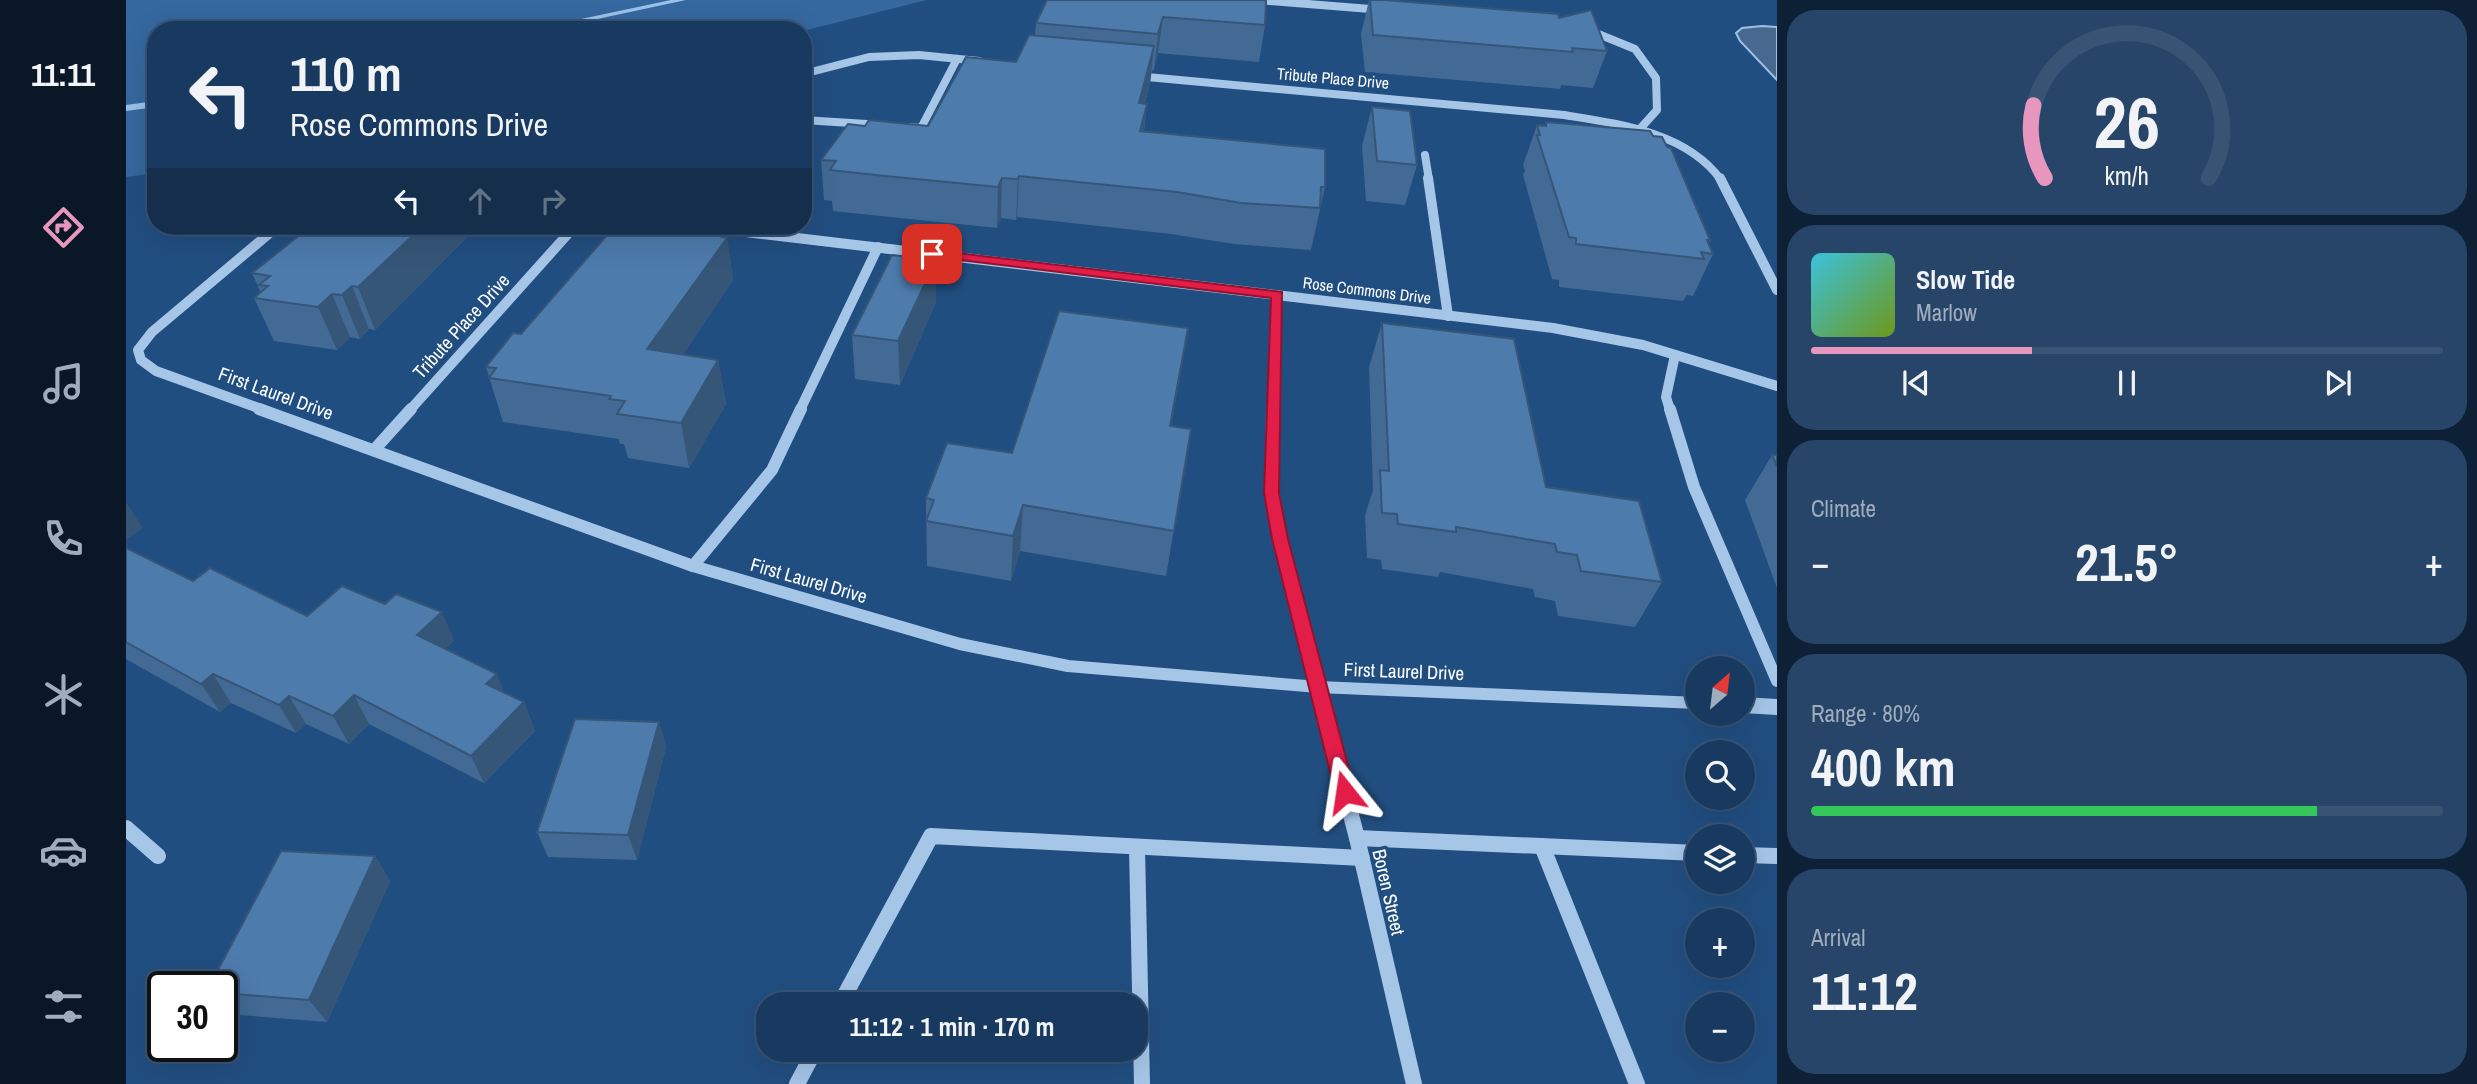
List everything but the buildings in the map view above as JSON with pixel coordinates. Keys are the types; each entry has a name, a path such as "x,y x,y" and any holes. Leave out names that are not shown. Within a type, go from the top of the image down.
{"street":[{"path":"1258,0 1386,11"},
{"path":"1576,27 1588,29 1636,49 1656,78 1657,110 1638,131"},
{"path":"812,72 869,57 896,55 985,62"},
{"path":"812,121 921,128 957,59"},
{"name":"Tribute Place Drive","path":"1123,74 1564,115 1666,139 1707,162 1720,178 1777,290"},
{"path":"1425,155 1448,316"},
{"name":"First Laurel Drive","path":"267,235 152,332 138,350 141,360 156,371 693,566 960,644 1068,666 1318,687 1685,702"},
{"name":"Tribute Place Drive","path":"374,449 567,235"},
{"name":"Rose Commons Drive","path":"779,235 1553,328 1643,345 1777,386"},
{"path":"693,566 772,470 878,247"},
{"name":"Boren Street","path":"1277,295 1272,493 1280,539 1362,858 1414,1084"},
{"path":"1675,355 1666,397 1694,487 1777,681"},
{"path":"1755,706 1777,707"},
{"path":"126,828 158,856"},
{"path":"846,992 931,836 1362,858"},
{"path":"1357,838 1685,852"},
{"path":"1542,846 1637,1084"},
{"path":"1137,848 1142,1084"},
{"path":"1755,855 1777,856"},
{"path":"797,1084 809,1062"}],"shaded area":[{"path":"126,0 927,0 812,29 812,21 147,21 147,174 126,177"},
{"path":"1777,27 1777,80 1740,41 1736,33 1742,28"}],"waterway":[{"path":"578,21 682,0"},
{"path":"126,108 147,105"}],"route":[{"path":"932,254 1277,295 1271,445 1272,493 1280,539 1345,792"}]}
